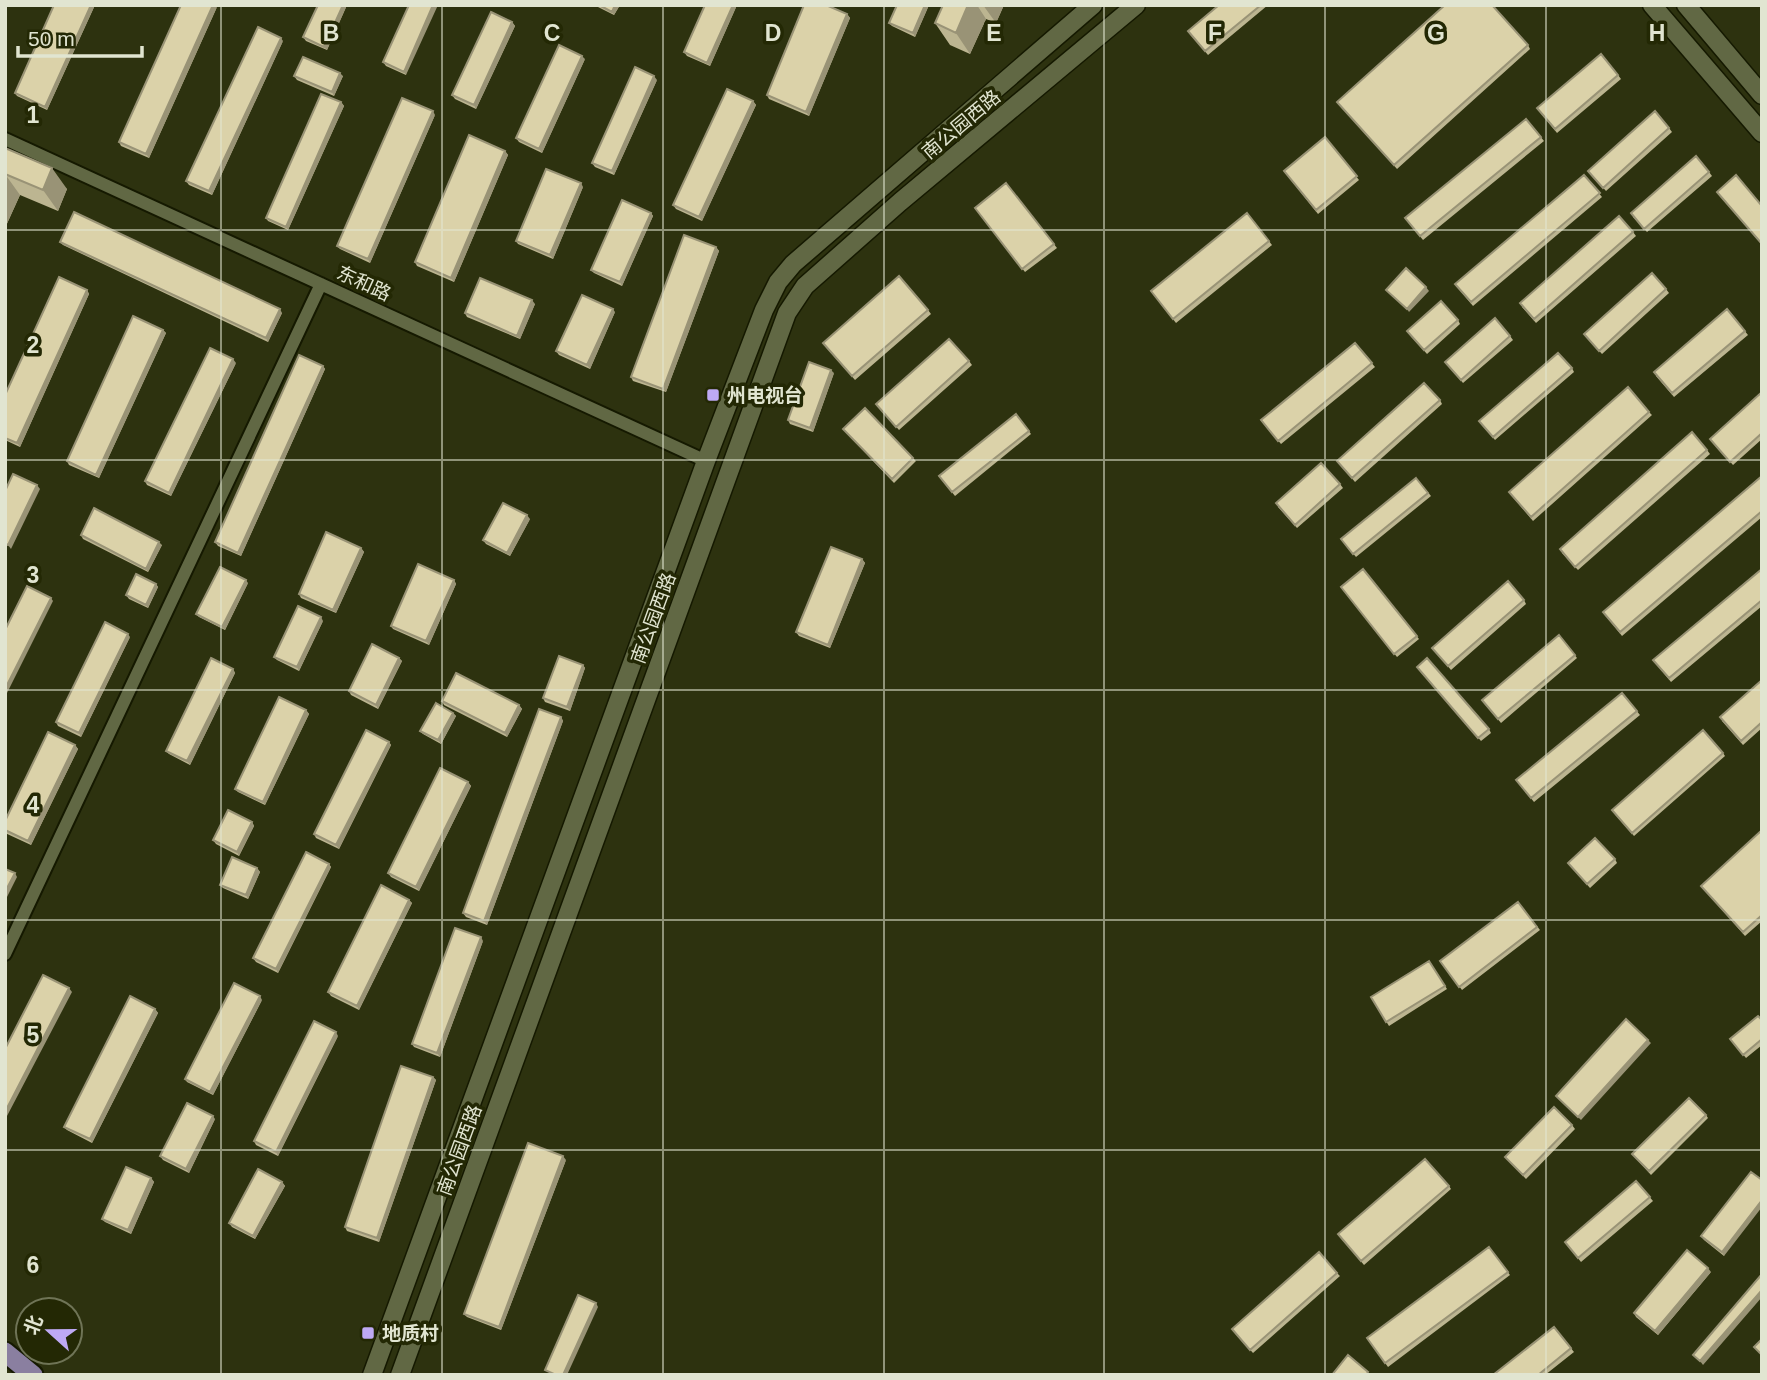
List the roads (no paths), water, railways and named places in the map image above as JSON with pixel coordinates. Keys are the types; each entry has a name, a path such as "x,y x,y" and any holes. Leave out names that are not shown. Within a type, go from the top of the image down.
{"main road":[{"name":"南公园西路","path":"372,1375 706,461 764,310 778,282 793,264 1093,5"},
{"name":"南公园西路","path":"400,1375 787,313 805,286 890,210 1136,5"},
{"path":"1652,5 1762,133"},
{"path":"1686,5 1762,95"},
{"path":"5,1352 33,1375"}],"street":[{"name":"东和路","path":"5,139 706,461"},
{"path":"5,954 321,284"}],"place":[{"name":"州电视台","path":"713,395"},
{"name":"地质村","path":"368,1333"}]}
